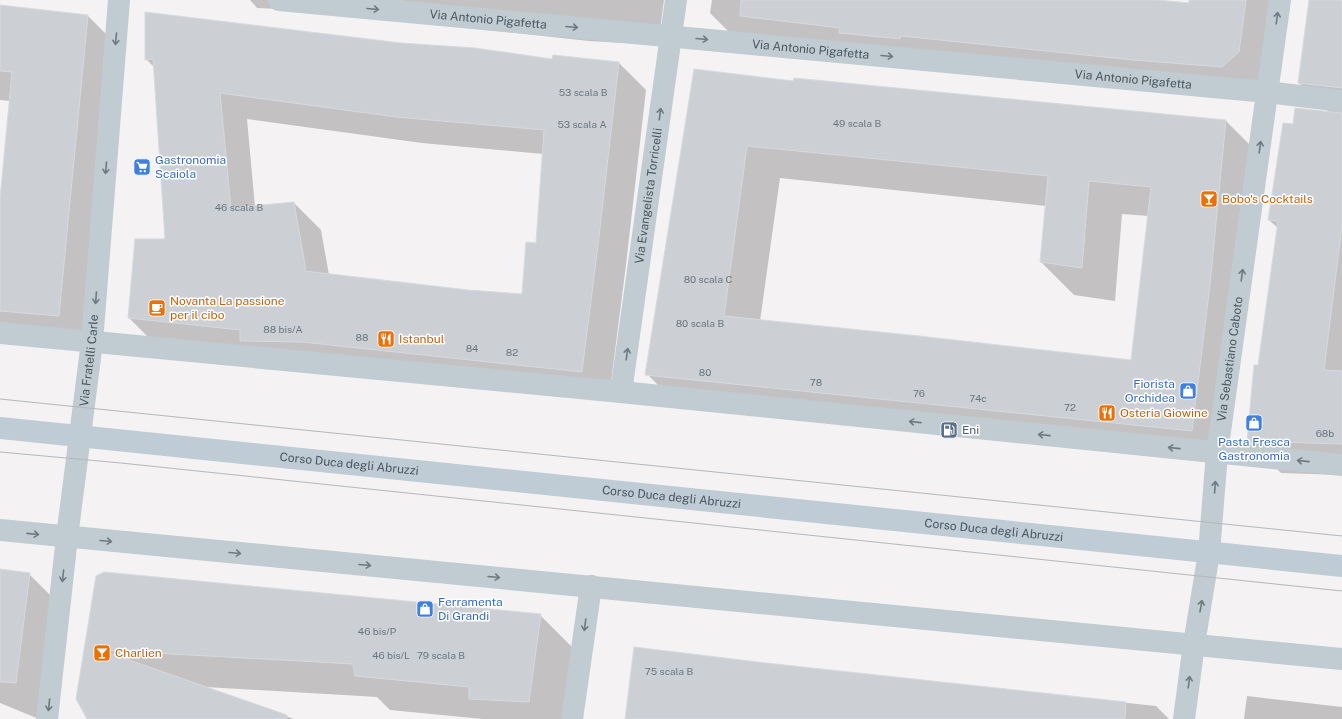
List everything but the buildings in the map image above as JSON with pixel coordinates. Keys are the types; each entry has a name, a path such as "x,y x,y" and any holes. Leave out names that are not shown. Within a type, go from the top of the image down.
{"main road":[{"name":"Corso Duca degli Abruzzi","path":"0,428 80,435 1342,566"}],"street":[{"name":"Via Fratelli Carle","path":"47,719 67,537 92,342 120,0"},
{"name":"Via Antonio Pigafetta","path":"279,0 1267,92 1342,101"},
{"name":"Via Evangelista Torricelli","path":"621,392 676,0"},
{"name":"Via Sebastiano Caboto","path":"1184,719 1194,644 1209,553 1217,453 1280,0"},
{"path":"0,333 621,392 1342,465"},
{"path":"0,530 1342,659"},
{"path":"572,719 591,586"}],"tram line":[{"path":"0,399 1342,536"},
{"path":"0,452 121,463 1342,591"}],"place":[{"name":"Gastronomia Scaiola","path":"142,167"},
{"name":"Bobo's Cocktails","path":"1209,199"},
{"name":"Novanta La passione per il cibo","path":"157,308"},
{"name":"Istanbul","path":"386,339"},
{"name":"Fiorista Orchidea","path":"1188,391"},
{"name":"Osteria Giowine","path":"1107,413"},
{"name":"Pasta Fresca Gastronomia","path":"1254,423"},
{"name":"Eni","path":"949,430"},
{"name":"Ferramenta Di Grandi","path":"425,609"},
{"name":"Charlien","path":"102,653"}]}
